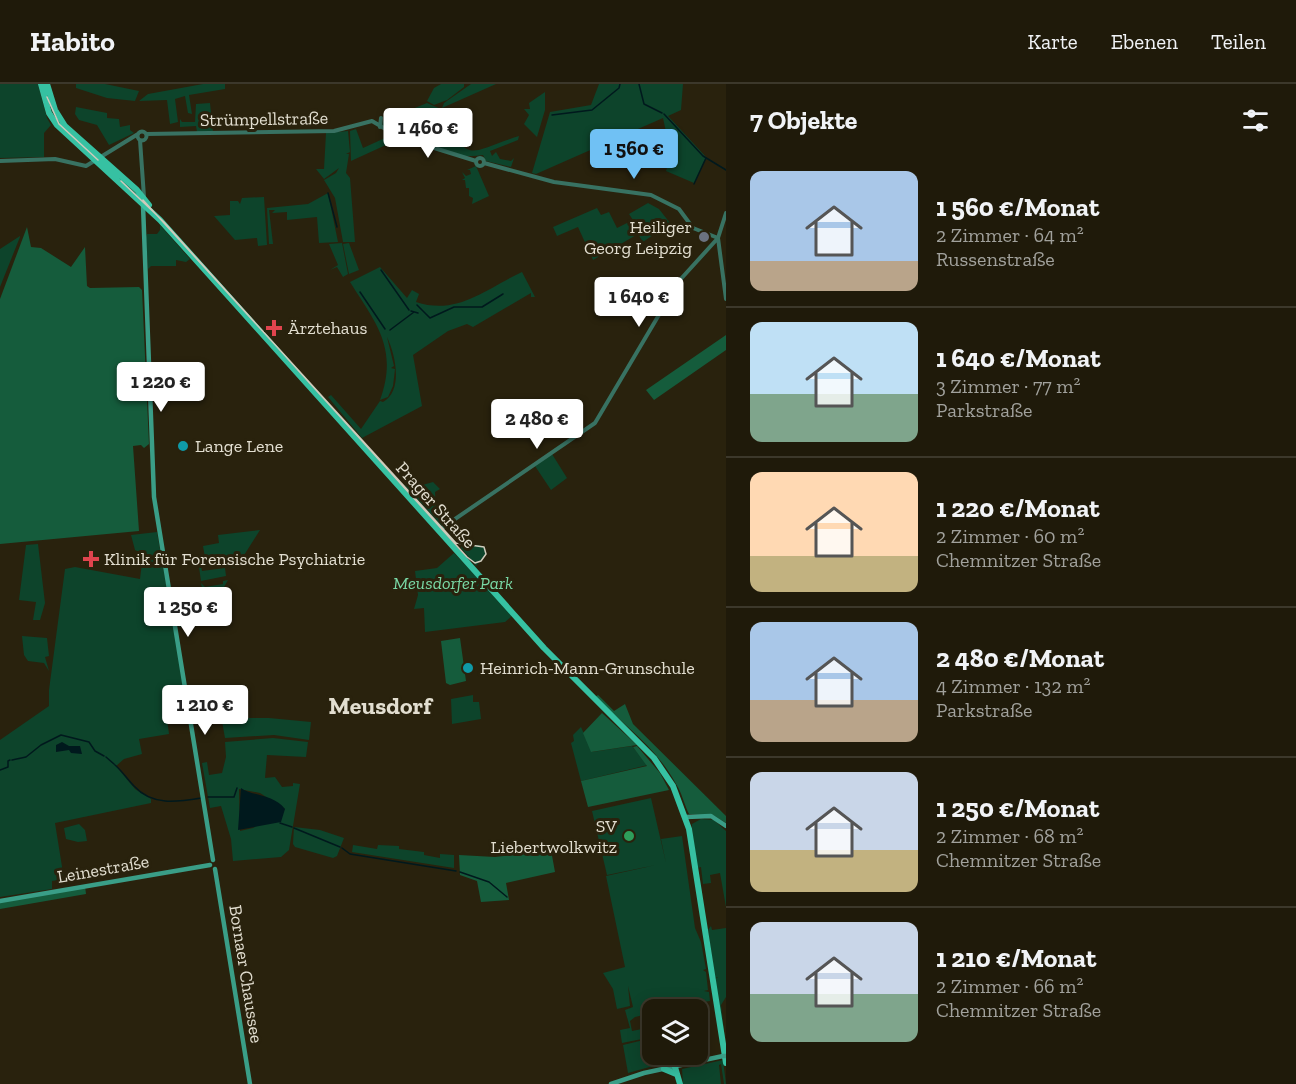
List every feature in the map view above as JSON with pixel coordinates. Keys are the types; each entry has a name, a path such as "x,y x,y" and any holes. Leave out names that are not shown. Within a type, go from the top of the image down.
{"main road":[{"name":"Prager Straße","path":"41,84 51,117 162,217 221,283 228,296"},
{"name":"Prager Straße","path":"47,84 62,122 96,158 137,190 153,213 439,530 587,692 654,758 673,786 689,819 725,1058"},
{"path":"143,201 154,497 212,862"},
{"path":"144,217 153,213"},
{"path":"689,819 702,816 714,817 726,826"},
{"name":"Bornaer Chaussee","path":"212,862 219,864 215,869 250,1084"},
{"name":"Leinestraße","path":"0,901 212,862"},
{"path":"611,1084 677,1066 725,1058"},
{"path":"677,1066 676,1074 680,1083"},
{"path":"677,1066 680,1083"},
{"path":"664,1069 676,1074"}],"street":[{"path":"381,118 380,128 430,148 476,161 481,158 484,163 555,182 645,192 679,209 693,228 718,238"},
{"name":"Strümpellstraße","path":"96,158 132,136 334,131 372,121 380,128"},
{"path":"142,137 145,186 143,201"},
{"path":"0,161 55,159 86,166 96,158"},
{"path":"137,190 145,186"},
{"path":"439,530 595,423 679,281 718,238 726,213"},
{"path":"710,235 721,230"},
{"path":"718,238 726,299"}],"green space":[{"path":"0,84 38,84 51,125 44,133 44,157 0,158"},
{"path":"76,84 105,84 139,91 135,101 107,98 76,88"},
{"path":"203,84 225,84 225,89 189,95 192,114 188,113 185,96 175,99 178,122 170,124 167,100 139,101 148,94"},
{"path":"441,84 464,84 464,87 447,100 434,105 427,101 434,88"},
{"path":"471,84 496,84 442,108 444,103"},
{"path":"599,84 683,84 681,110 668,116 706,157 694,183 666,171 671,155 663,118 536,174 532,173 550,112 591,105"},
{"path":"545,92 545,110 537,137 524,124 529,115 524,109 530,109 529,103"},
{"path":"210,103 213,132 197,132 196,126 180,127 180,119 182,122 195,122 196,104"},
{"path":"427,103 441,109 458,140 464,147 471,150 478,150 519,136 518,140 490,151 492,156 496,152 500,159 511,161 514,158 511,167 486,161 483,155 458,155 430,148 382,126 383,121","holes":["440,109 447,124 432,131 425,116"]},
{"path":"76,107 107,113 107,118 119,119 120,127 130,125 130,130 134,133 109,145 97,125 79,120 75,114"},
{"path":"356,129 363,148 385,138 388,144 351,161 350,131"},
{"path":"348,131 350,152 346,154 349,154 346,173 350,178 355,242 343,242 335,198 324,180 336,173 339,168 324,179 316,169 324,169 326,133"},
{"path":"476,166 489,196 472,204 473,198 469,196 469,188 466,188 465,180 462,180 465,178 462,172 466,176 471,174 470,170 467,170"},
{"path":"328,193 338,242 319,243 317,217 287,220 287,212 272,213 275,210 269,210 273,244 269,244 267,208 308,204"},
{"path":"264,197 267,245 258,246 257,238 235,240 214,216 230,215 230,201 238,201 240,204 242,198"},
{"path":"648,203 659,209 670,223 643,242 638,234 593,260 578,227 557,236 553,227 597,208 601,215 609,212 617,228 633,220 629,214"},
{"path":"160,225 190,259 186,262 176,260 176,266 151,266 148,269 146,237 147,234 157,234"},
{"path":"27,227 31,247 41,248 71,267 85,247 87,286 90,288 139,287 142,290 149,444 144,448 141,445 133,446 139,531 0,544 0,299"},
{"path":"20,237 0,287 0,249"},
{"path":"342,243 348,274 343,277 337,267 330,270 338,265 329,244"},
{"path":"349,243 359,270 349,274 343,244"},
{"path":"380,267 407,298 412,290 419,294 416,302 431,305 459,303 522,272 535,297 531,297 531,293 473,327 467,324 448,331 413,355 422,406 362,438 328,397 331,395 361,429 380,401 383,402 390,396 394,389 396,381 395,362 387,337 394,366 391,368 395,369 393,386 388,397 380,400 387,365 382,336 350,282"},
{"path":"726,335 726,350 654,400 646,390"},
{"path":"552,454 567,478 551,490 535,466"},
{"path":"433,482 440,489 435,492 437,508 446,523 442,526 405,485 419,486"},
{"path":"260,530 236,568 230,568 228,560 206,563 203,546 219,543 218,535"},
{"path":"157,532 186,697 165,703 169,734 139,739 142,754 124,759 116,766 135,789 151,799 151,803 55,823 64,879 52,881 52,889 0,897 0,740 49,706 49,690 65,569 75,567 140,579 143,554 135,550 131,535"},
{"path":"38,544 45,603 40,620 33,620 36,602 19,600 26,545"},
{"path":"462,546 484,547 486,554 476,566 461,548"},
{"name":"Meusdorfer Park","path":"454,553 513,615 505,622 425,632 424,608 414,609 418,595 415,571 437,568"},
{"path":"201,566 202,571 225,568 226,576 201,581 199,567"},
{"path":"228,580 219,596 204,598 201,583 205,587 223,584 223,581"},
{"path":"191,601 195,624 179,627 175,603"},
{"path":"22,636 47,638 49,656 45,657 49,671 44,663 28,661 24,655"},
{"path":"460,638 466,681 450,685 446,683 441,641"},
{"path":"473,695 473,702 479,702 481,719 452,724 451,699"},
{"path":"598,695 614,711 625,704 633,724 726,816 726,823 713,815 689,814 678,787 659,759 595,697"},
{"path":"602,713 637,745 591,752 583,733"},
{"path":"243,718 311,722 309,740 274,735 225,738 222,721"},
{"path":"581,727 592,752 632,746 648,765 581,781 571,743 574,741 573,735"},
{"path":"273,738 308,742 306,757 267,755 265,778 275,777 282,787 293,786 293,783 300,784 289,850 281,857 233,861 231,839 221,806 210,808 202,763 207,762 209,775 222,773 226,757 225,742","holes":["239,789 260,793 285,809 253,828 240,831"]},
{"path":"637,746 660,773 669,790 588,807 581,781 647,766 633,747"},
{"path":"651,798 666,863 661,839 682,836 695,928 701,942 706,969 703,970 706,972 708,990 704,991 709,992 710,1001 708,1001 708,999 642,999 642,1015 630,1021 632,1031 642,1029 642,1039 622,1043 620,1030 630,1028 625,1010 633,1007 628,986 630,1006 617,1009 613,989 603,973 625,967 606,876 656,865 607,875 592,811"},
{"path":"701,819 714,820 726,831 726,907 720,873 710,875 711,883 703,884 701,867 697,868 692,824"},
{"path":"79,824 85,830 87,841 78,842 66,839 64,828"},
{"path":"294,827 320,830 344,838 337,856 333,858 295,847 293,844"},
{"path":"353,845 377,849 378,845 399,846 399,849 424,852 424,855 440,858 440,854 454,855 454,868 352,852"},
{"path":"551,850 555,872 506,883 509,900 481,902 477,881 460,875 459,855 495,857"},
{"path":"85,886 86,894 0,909 0,901"},
{"path":"711,926 712,930 726,928 726,997 721,1005 726,1048 715,979 718,977 715,978 708,930"},
{"path":"642,1040 642,1065 657,1065 628,1073 623,1045"},
{"path":"723,1060 726,1084 724,1084 721,1064 719,1065 721,1084 683,1084 682,1069"}],"water":[{"path":"62,742 69,746 80,746 82,754 71,753 69,750 56,752 56,745"},
{"path":"241,788 280,804 285,809 281,822 238,830"}],"waterway":[{"path":"552,115 592,110 619,88 620,84"},
{"path":"639,84 644,104 662,113"},
{"path":"664,114 703,156 726,170"},
{"path":"694,184 706,158"},
{"path":"328,193 337,227"},
{"path":"381,270 409,310"},
{"path":"360,292 385,329"},
{"path":"417,305 430,318 454,307 482,307 503,294"},
{"path":"411,311 418,313"},
{"path":"390,330 414,312"},
{"path":"12,760 26,757 41,745 61,735 89,742 95,751 104,756"},
{"path":"106,757 114,764"},
{"path":"0,770 8,767 10,760"},
{"path":"115,765 134,786 149,797 165,801 201,798"},
{"path":"208,797 234,797 237,788"},
{"path":"280,823 292,827"},
{"path":"294,828 340,847"},
{"path":"342,848 350,854 456,871"},
{"path":"460,872 489,882 507,897"}],"tram line":[{"path":"47,97 59,124 98,160"},
{"path":"121,181 164,222 467,557 475,563 481,561 486,554 484,547 456,543 143,200"}],"place":[{"name":"Heiliger Georg Leipzig","path":"704,237"},
{"name":"Ärztehaus","path":"274,328"},
{"name":"Lange Lene","path":"183,446"},
{"name":"Klinik für Forensische Psychiatrie","path":"91,559"},
{"name":"Heinrich-Mann-Grunschule","path":"468,668"},
{"name":"SV Liebertwolkwitz","path":"629,836"}],"district":[{"name":"Meusdorf","path":"380,706"}]}
